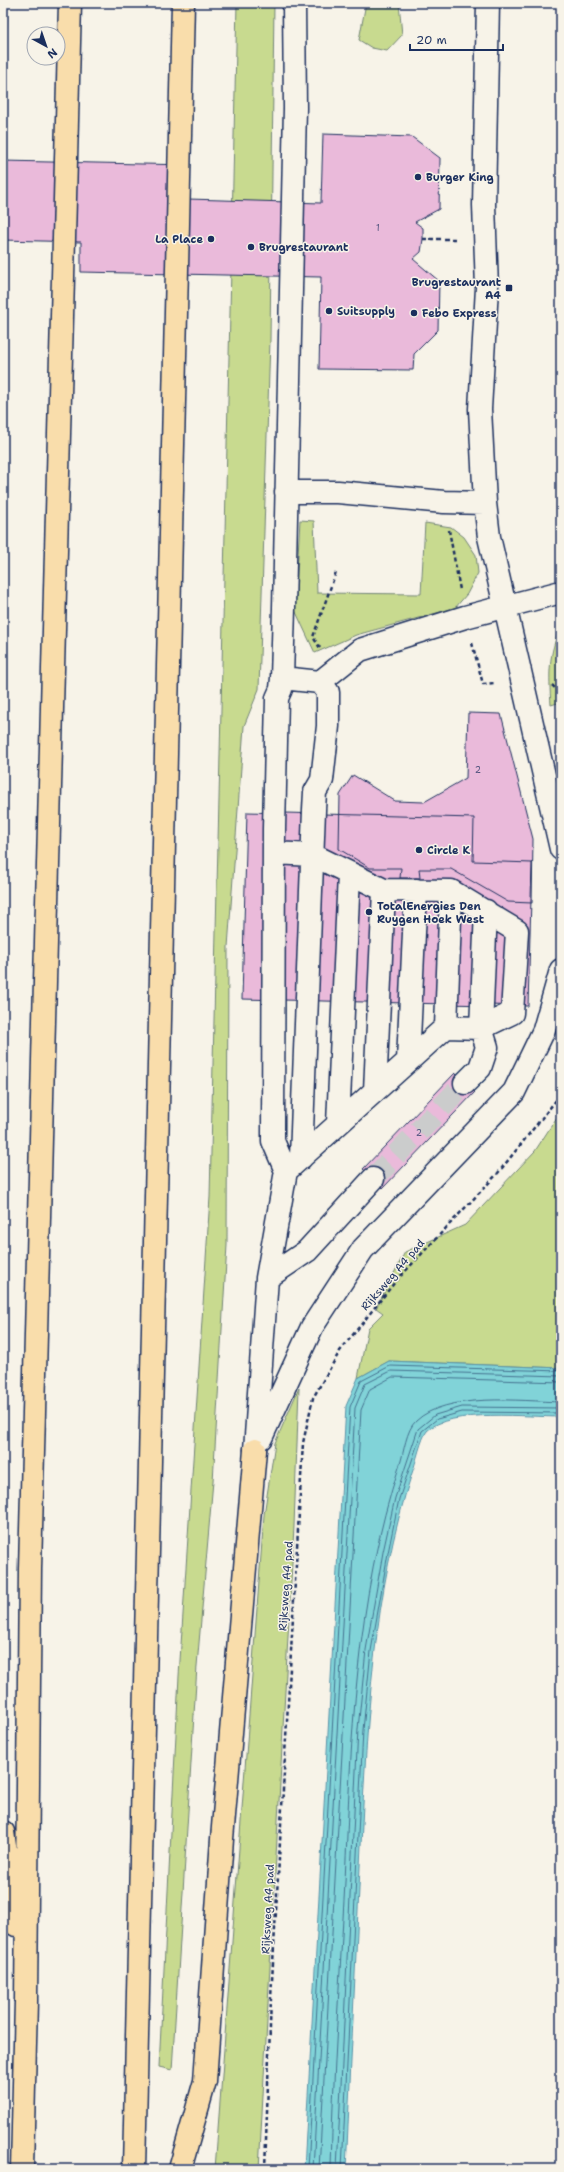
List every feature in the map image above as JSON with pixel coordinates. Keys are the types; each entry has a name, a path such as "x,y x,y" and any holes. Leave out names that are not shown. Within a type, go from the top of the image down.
{"highway":[{"path":"22,2169 26,2001 30,1569 70,3"},
{"path":"134,2169 183,3"},
{"path":"180,2169 205,2081 222,1839 255,1450"},
{"path":"3,1832 26,2001"}],"lane":[{"path":"294,3 295,116 282,678 281,689 277,698 274,853 273,1141 294,1164"},
{"path":"488,3 484,240 487,288 480,409 485,503 489,537 560,842"},
{"path":"286,492 338,492 444,502 485,503"},
{"path":"282,678 320,682 360,650 561,592"},
{"path":"255,1450 267,1278 294,1164 313,855 315,792 322,780 328,726 328,692 320,682"},
{"path":"274,853 313,855 384,890 451,891 517,931 512,1013 481,1028 446,1026"},
{"path":"338,1124 349,874"},
{"path":"375,1091 384,890"},
{"path":"408,1061 416,890"},
{"path":"294,1164 446,1026 451,891"},
{"path":"465,1083 480,1068 487,1047 481,1028 486,911"},
{"path":"255,1450 312,1327 363,1249 514,1092 544,1030 561,970"},
{"path":"267,1278 307,1251 373,1179"}],"path":[{"path":"422,239 484,240"},
{"name":"Rijksweg A4 pad","path":"265,2169 271,1998 303,1443 313,1398 340,1351 395,1282 498,1174 561,1094"}],"green space":[{"path":"3,3 8,3 3,89"},
{"path":"237,3 274,3 270,340 259,689 244,726 228,947 227,1245 213,1481 197,1666 172,2070 159,2067 179,1676 210,1197"},
{"path":"366,3 399,3 402,35 387,51 372,48 359,40"},
{"path":"300,520 314,521 317,593 421,594 425,523 451,527 464,537 476,555 478,573 467,594 455,608 356,635 315,653 295,610"},
{"path":"561,626 561,702 551,705 550,665 554,646"},
{"path":"561,1111 561,1368 389,1361 358,1378 368,1328 383,1313 376,1308 405,1252 465,1225 535,1151"},
{"path":"299,1388 294,1526 259,2169 215,2169 264,1515 275,1443"}],"water":[{"path":"389,1361 561,1368 561,1417 490,1415 453,1419 438,1424 427,1431 421,1445 399,1518 388,1564 380,1610 369,1704 363,1798 346,2169 304,2169 346,1406 358,1378"}],"building":[{"name":"Brugrestaurant","path":"323,134 412,137 440,158 439,209 415,222 423,228 423,239 421,252 413,259 439,281 438,330 414,354 413,370 319,369 321,277 81,272 81,242 3,240 3,161 189,165 188,199 321,203"},
{"path":"468,713 501,714 533,839 532,903 508,902 451,869 419,869 420,878 400,878 401,868 370,868 339,849 340,795 353,775 395,801 424,802 466,778"},
{"path":"247,812 474,818 473,861 532,863 528,1006 242,999"},
{"path":"455,1073 475,1092 383,1188 363,1169"}],"tunnel":[{"path":"373,1179 465,1083"}],"place":[{"name":"Burger King","path":"418,177"},
{"name":"La Place","path":"211,239"},
{"name":"Brugrestaurant","path":"251,247"},
{"name":"Brugrestaurant A4","path":"509,288"},
{"name":"Suitsupply","path":"329,311"},
{"name":"Febo Express","path":"414,313"},
{"name":"Circle K","path":"419,850"},
{"name":"TotalEnergies Den Ruygen Hoek West","path":"369,912"}]}
